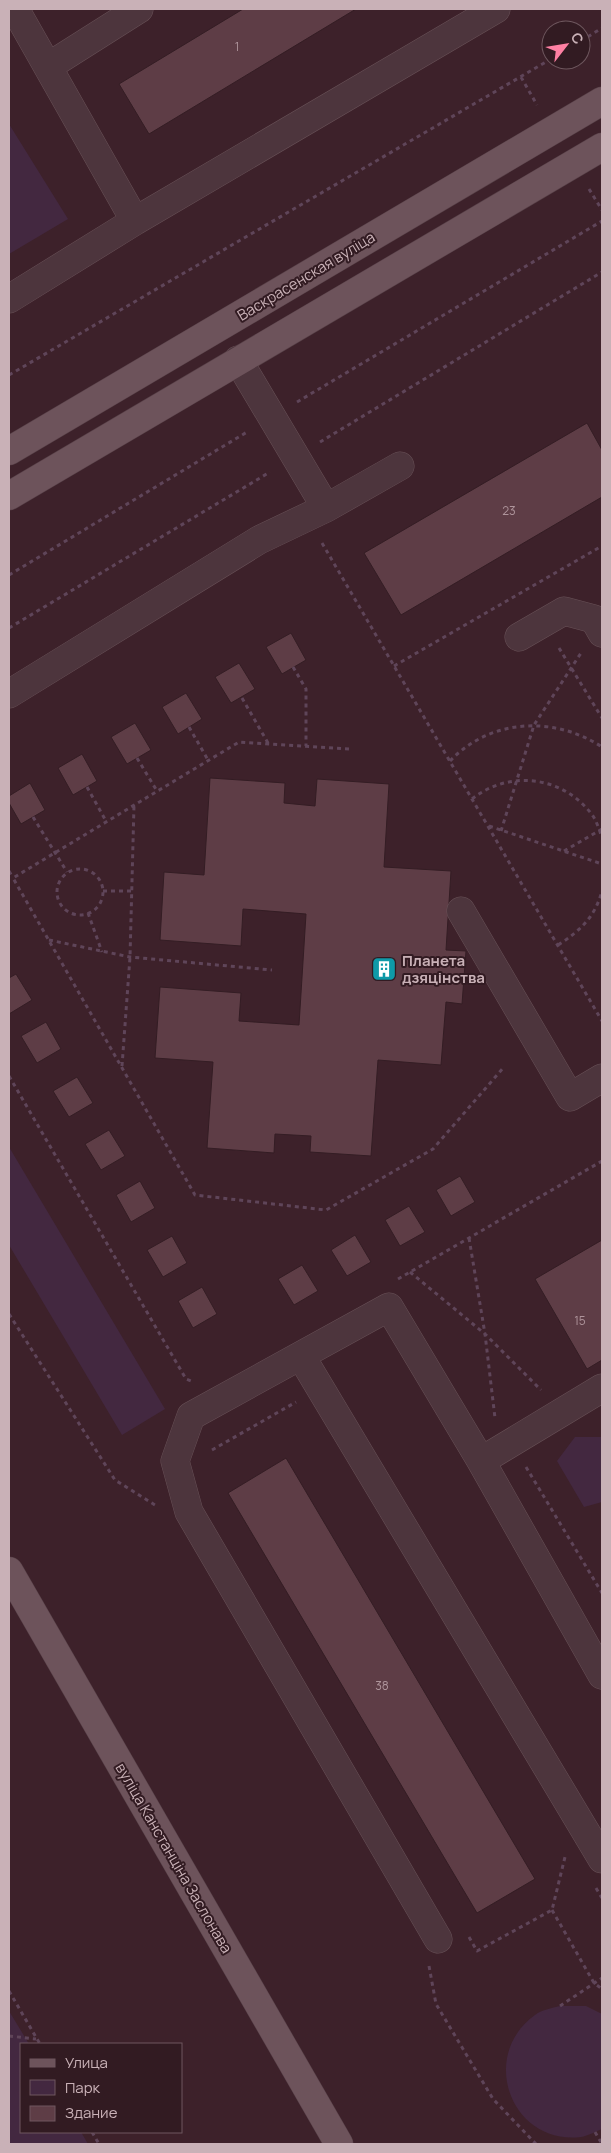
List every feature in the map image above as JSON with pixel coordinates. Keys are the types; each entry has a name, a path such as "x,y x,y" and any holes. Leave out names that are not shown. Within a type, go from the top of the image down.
{"main road":[{"name":"Васкрасенская вуліца","path":"9,451 602,101"},
{"path":"9,496 602,147"},
{"name":"вуліца Канстанціна Заслонава","path":"9,1571 339,2144"}],"lane":[{"path":"15,9 49,66 135,221"},
{"path":"49,66 139,9"},
{"path":"9,299 135,221 496,9"},
{"path":"238,360 326,508"},
{"path":"9,694 259,540 326,508 400,466"},
{"path":"519,637 564,611 594,619 600,629"},
{"path":"460,912 570,1097 602,1078"},
{"path":"438,1938 189,1512 175,1461 191,1416 388,1307 598,1658"},
{"path":"301,1356 602,1859"},
{"path":"481,1461 602,1388"}],"path":[{"path":"591,35 602,28"},
{"path":"9,375 541,65"},
{"path":"9,575 602,221"},
{"path":"320,539 602,1021"},
{"path":"394,666 602,546"},
{"path":"526,590 602,718"},
{"path":"501,831 534,725 571,668 600,629"},
{"path":"293,667 306,689 306,746"},
{"path":"242,698 268,743"},
{"path":"450,761 470,743 484,736 512,727 534,725 573,733 602,747"},
{"path":"190,727 208,760"},
{"path":"13,878 239,742 349,749"},
{"path":"137,758 157,791"},
{"path":"472,800 491,787 516,781 550,783 570,793 586,808 601,830 602,837"},
{"path":"87,787 106,821"},
{"path":"122,1068 130,957 134,805"},
{"path":"33,817 67,872"},
{"path":"488,826 602,864"},
{"path":"564,851 601,830"},
{"path":"78,869 90,871 99,879 103,890 101,902 93,911 81,915 69,913 60,904 56,893 59,881 67,872 78,869"},
{"path":"9,871 195,1195 326,1210 433,1149 504,1068"},
{"path":"103,890 131,892"},
{"path":"558,945 574,935 590,919 602,891"},
{"path":"88,913 102,953"},
{"path":"48,940 102,953 130,957 272,970"},
{"path":"9,1076 186,1379 194,1382"},
{"path":"402,1288 398,1279 602,1161"},
{"path":"469,1238 485,1334 495,1422 489,1418"},
{"path":"410,1272 485,1334 545,1394"},
{"path":"9,1314 115,1480 163,1510"},
{"path":"522,1460 602,1593"},
{"path":"567,1851 552,1910 594,1983 602,1989"},
{"path":"467,1934 477,1951 552,1910"},
{"path":"438,1938 428,1959 436,2004 492,2099 536,2144"},
{"path":"560,2006 602,1978"},
{"path":"9,1991 39,2043"},
{"path":"9,2036 37,2039"},
{"path":"595,2132 602,2144"},
{"path":"93,2133 99,2144"}],"green space":[{"path":"9,124 68,219 9,254"},
{"path":"9,1147 165,1409 122,1435 9,1245"},
{"path":"575,1437 602,1437 602,1502 584,1507 557,1461"},
{"path":"560,2006 586,2006 602,2014 602,2129 581,2137 557,2136 536,2127 521,2113 510,2094 506,2074 508,2052 518,2032 537,2013"},
{"path":"9,2011 28,2043 20,2043 20,2133 82,2133 88,2144 9,2144"}],"building":[{"path":"243,9 356,9 149,134 119,84"},
{"path":"587,423 602,450 602,497 401,615 364,553"},
{"path":"291,633 306,660 282,674 266,647"},
{"path":"239,663 255,689 231,703 215,677"},
{"path":"186,693 202,719 178,734 162,707"},
{"path":"135,723 151,750 127,764 111,737"},
{"path":"82,754 97,781 73,795 58,768"},
{"name":"Планета дзяцінства","path":"210,778 285,783 284,803 315,806 317,779 389,784 384,867 451,871 446,950 466,951 462,1004 446,1002 441,1065 378,1060 371,1156 310,1152 311,1136 275,1134 274,1153 207,1148 213,1062 155,1058 160,987 241,993 239,1021 299,1025 306,914 243,909 241,946 160,940 164,872 204,875"},
{"path":"30,783 45,810 21,824 9,803 9,796"},
{"path":"16,974 32,1000 9,1014 9,978"},
{"path":"46,1022 61,1049 37,1063 21,1036"},
{"path":"77,1077 93,1103 69,1117 53,1091"},
{"path":"109,1130 125,1156 101,1170 85,1144"},
{"path":"460,1176 475,1202 451,1216 436,1190"},
{"path":"140,1181 155,1208 131,1222 116,1195"},
{"path":"409,1206 425,1232 400,1246 385,1220"},
{"path":"355,1235 371,1262 347,1276 331,1250"},
{"path":"172,1236 187,1263 163,1277 147,1250"},
{"path":"602,1240 602,1360 587,1369 535,1279"},
{"path":"302,1265 318,1291 294,1305 278,1279"},
{"path":"202,1287 217,1314 193,1328 178,1301"},
{"path":"286,1458 535,1879 477,1913 228,1493"}],"place":[{"name":"Планета дзяцінства","path":"384,969"}]}
